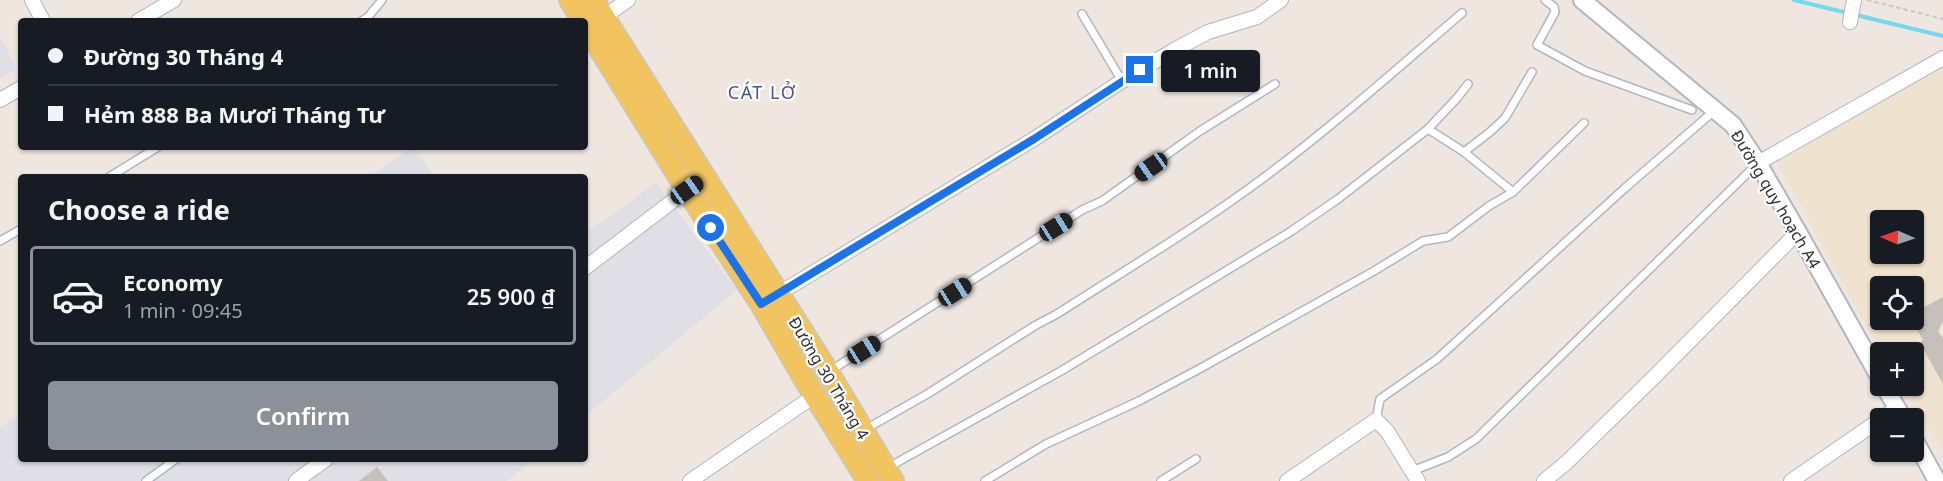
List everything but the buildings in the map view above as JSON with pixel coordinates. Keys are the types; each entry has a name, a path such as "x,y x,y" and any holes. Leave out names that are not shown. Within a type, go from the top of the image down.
{"main road":[{"name":"Đường 30 Tháng 4","path":"570,0 591,16 705,177 769,299 814,396 868,481"},
{"name":"Đường 30 Tháng 4","path":"591,16 687,190 769,299 828,372 889,475"},
{"path":"687,190 705,177"}],"street":[{"path":"32,0 41,18"},
{"path":"143,18 174,0"},
{"path":"591,16 628,0"},
{"path":"769,299 1034,139 1122,81 1208,32 1257,17 1281,0"},
{"name":"Đường quy hoạch A4","path":"1582,0 1733,125 1758,163 1870,360"},
{"path":"1850,22 1858,2"},
{"path":"1758,163 1943,58"},
{"path":"0,100 18,90"},
{"path":"588,266 687,190"},
{"path":"1544,481 1566,463 1653,378 1798,232"},
{"path":"690,481 814,396"},
{"path":"1287,481 1376,420 1387,430 1415,476"},
{"path":"1791,481 1870,432"},
{"path":"1924,456 1938,481"},
{"path":"296,481 322,462"}],"lane":[{"path":"367,18 382,0"},
{"path":"1545,0 1554,7 1555,12 1537,45 1585,71 1692,110"},
{"path":"862,431 929,393 1036,325 1057,315 1182,235 1266,176 1374,89 1462,13"},
{"path":"1082,14 1122,81"},
{"path":"1464,152 1505,117 1532,72"},
{"path":"828,372 1090,205 1102,201 1200,131 1275,84"},
{"path":"889,475 1290,232 1338,199 1428,129 1468,84"},
{"path":"1376,420 1380,399 1437,359 1715,110"},
{"path":"985,481 1046,444 1139,401 1201,368 1423,241 1448,237 1513,192 1584,123"},
{"path":"1428,129 1464,152 1513,192"},
{"path":"114,174 153,150"},
{"path":"1415,476 1476,439 1758,163"},
{"path":"0,241 18,231"},
{"path":"1161,481 1196,459"},
{"path":"146,481 172,462"}],"path":[{"path":"1858,2 1943,19"}],"shaded area":[{"path":"0,36 17,69 0,79"},
{"path":"1943,68 1943,451 1924,420 1924,408 1917,408 1909,396 1924,396 1924,342 1877,342 1861,317 1775,158"},
{"path":"409,150 417,150 432,174 373,174"},
{"path":"656,183 737,290 588,414 588,232"},
{"path":"18,415 18,462 529,462 507,481 0,481 0,427"}],"waterway":[{"path":"1794,0 1943,36"}],"district":[{"name":"CÁT LỞ","path":"762,92"}],"route":[{"path":"711,228 761,304 1034,139 1140,70"}]}
